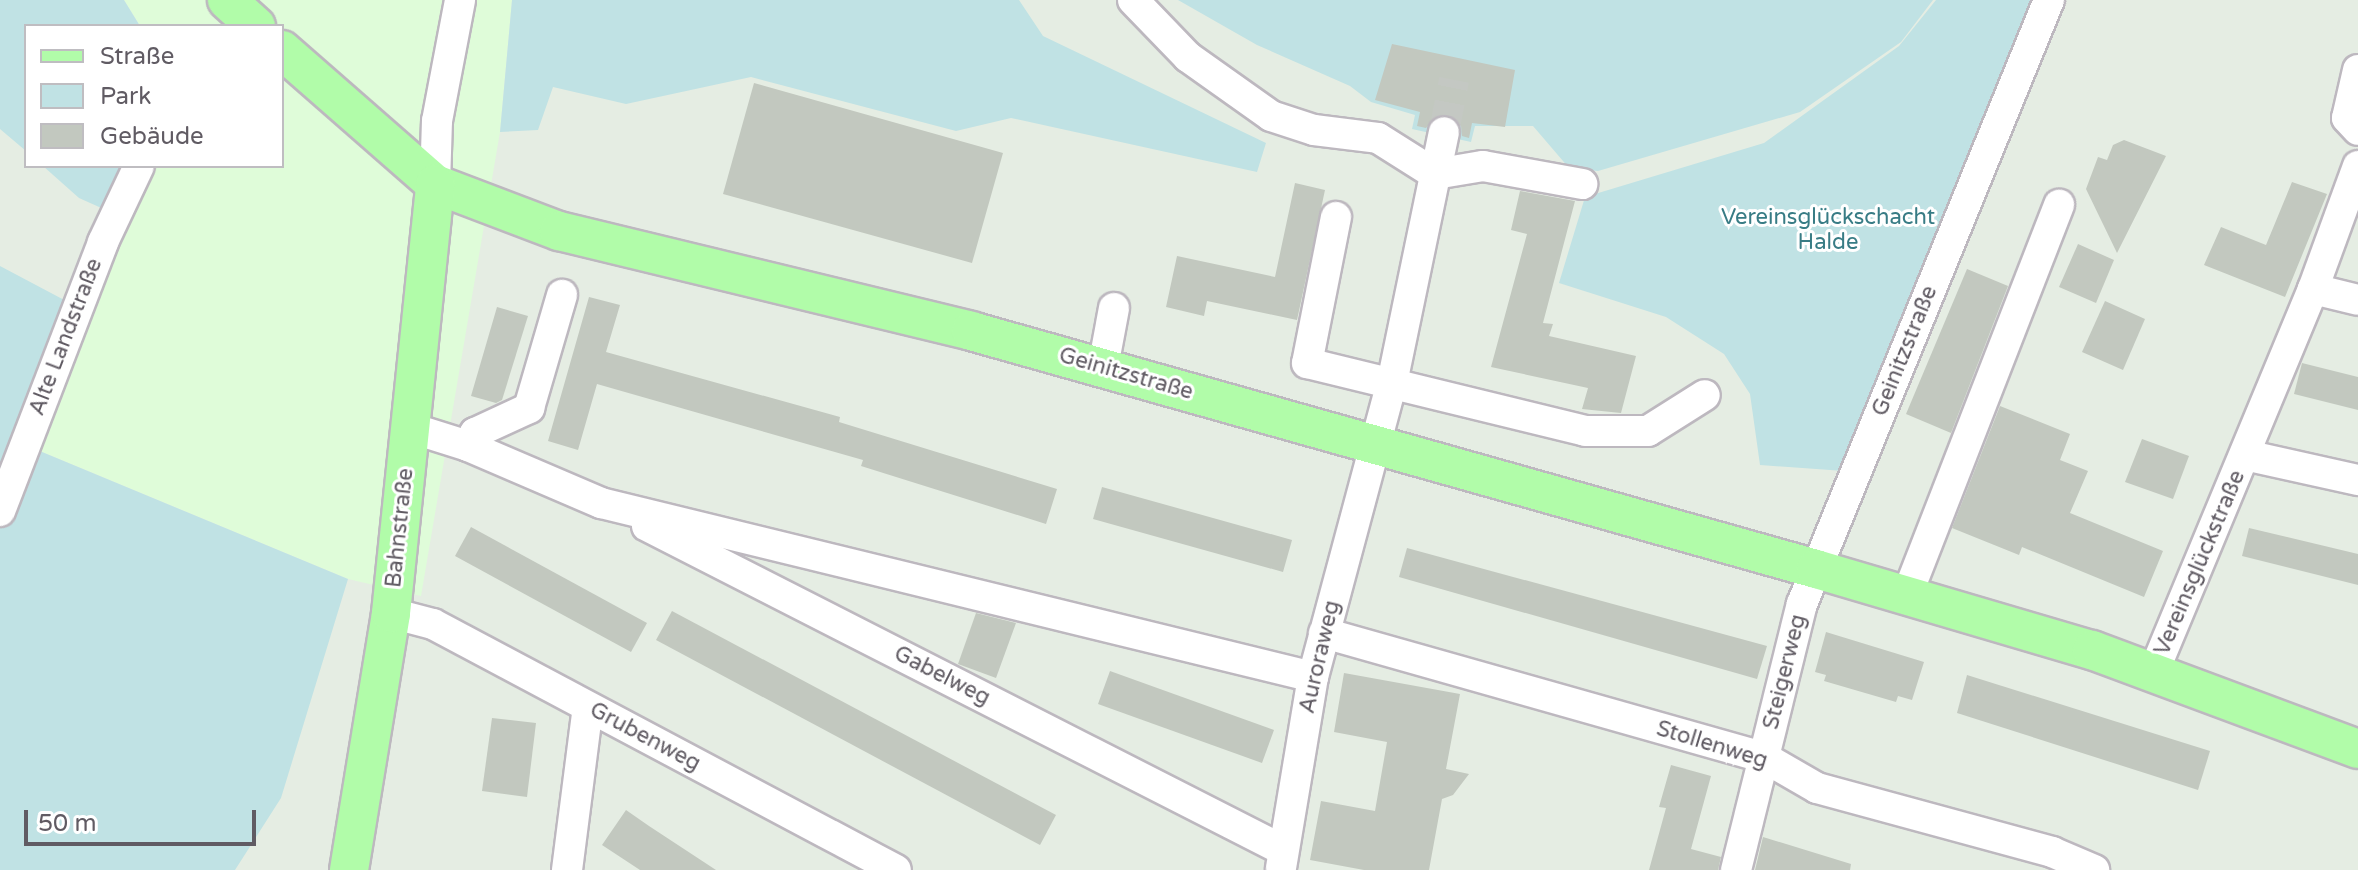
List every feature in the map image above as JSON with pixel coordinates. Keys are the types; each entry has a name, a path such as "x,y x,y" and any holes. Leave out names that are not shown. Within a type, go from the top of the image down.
{"main road":[{"path":"284,52 435,184"},
{"name":"Geinitzstraße","path":"435,184 559,231 746,274 1103,367 1376,447 1907,595 2154,671 2358,749"},
{"name":"Bahnstraße","path":"349,870 391,613 435,184"}],"street":[{"path":"435,184 437,121 460,0"},
{"path":"1133,0 1188,57 1271,116 1314,130 1378,138 1435,174 1483,166 1582,184"},
{"name":"Geinitzstraße","path":"1816,569 2049,0"},
{"path":"2358,70 2347,118 2358,130"},
{"name":"Auroraweg","path":"1282,860 1313,677 1392,383 1444,132"},
{"name":"Vereinsglückstraße","path":"2154,671 2313,289 2358,166"},
{"name":"Alte Landstraße","path":"0,511 103,242 138,168"},
{"path":"1907,595 2059,205"},
{"path":"1336,217 1307,363 1585,431 1648,431 1705,395"},
{"path":"2313,289 2358,300"},
{"path":"468,446 475,433 529,408 562,295"},
{"path":"1103,367 1114,308"},
{"name":"Gabelweg","path":"411,428 468,446 601,503 1282,860"},
{"name":"Vereinsglückstraße","path":"2245,455 2358,480"},
{"name":"Gabelweg","path":"601,503 1313,677"},
{"name":"Steigerweg","path":"1736,870 1802,604 1816,569"},
{"name":"Grubenweg","path":"391,613 433,624 896,870"},
{"name":"Stollenweg","path":"1324,633 1765,758 1817,788 2052,852 2094,870"},
{"path":"567,870 588,707"}],"shaded area":[{"path":"124,0 512,0 500,132 421,596 348,579 18,442 127,168 284,168 284,24 139,24"}],"green space":[{"path":"0,0 124,0 139,24 24,24 24,149 0,129"},
{"path":"512,0 1019,0 1043,36 1266,143 1257,172 1011,118 956,131 751,77 626,104 553,87 538,130 500,132"},
{"path":"1178,0 1933,0 1901,42 1800,112 1598,171 1569,168 1533,126 1475,126 1471,142 1412,129 1415,115 1371,102 1350,86 1257,45"},
{"name":"Vereinsglückschacht Halde","path":"1936,0 2034,0 1844,471 1760,465 1750,394 1724,354 1666,317 1559,283 1585,197 1764,143 1899,46"},
{"path":"45,168 127,168 108,211 79,198"},
{"path":"0,266 68,302 18,442 348,579 281,798 235,870 0,870"}],"building":[{"path":"1392,44 1515,70 1505,127 1472,123 1469,138 1462,136 1461,126 1448,115 1438,115 1426,128 1417,126 1420,112 1375,100"},
{"path":"754,83 1003,153 972,263 723,194"},
{"path":"2124,140 2166,156 2117,253 2086,189 2098,157 2107,160 2113,145"},
{"path":"2292,182 2327,194 2285,297 2204,265 2221,227 2266,245"},
{"path":"1295,183 1325,190 1297,320 1207,301 1204,316 1166,307 1177,256 1275,277"},
{"path":"1520,191 1575,201 1543,323 1553,324 1549,336 1636,356 1621,413 1582,409 1588,388 1491,367 1527,234 1511,230"},
{"path":"2078,244 2114,260 2096,303 2059,287"},
{"path":"1967,269 2008,286 1951,433 1906,414"},
{"path":"589,297 620,305 606,352 840,417 839,422 1057,489 1046,524 861,466 863,460 597,384 578,450 548,441"},
{"path":"2105,301 2145,319 2123,370 2082,352"},
{"path":"497,307 528,316 502,400 496,403 471,396"},
{"path":"2302,363 2358,377 2358,410 2294,394"},
{"path":"2000,406 2070,434 2060,460 2088,471 2070,513 2163,551 2144,597 2022,547 2019,555 1952,528"},
{"path":"2142,439 2189,456 2173,499 2125,482"},
{"path":"1102,487 1292,540 1283,572 1093,519"},
{"path":"471,527 647,623 631,652 455,556"},
{"path":"2249,528 2358,554 2358,585 2242,556"},
{"path":"1407,548 1767,646 1757,679 1399,577"},
{"path":"672,611 1056,815 1040,845 656,640"},
{"path":"976,613 1016,623 996,678 958,664"},
{"path":"1826,632 1924,662 1912,700 1898,696 1896,702 1824,681 1826,675 1815,672"},
{"path":"1110,671 1274,730 1262,763 1098,704"},
{"path":"1344,673 1460,694 1446,769 1469,774 1453,795 1442,799 1429,870 1364,870 1310,860 1321,801 1375,811 1387,742 1334,732"},
{"path":"1967,675 2210,751 2198,790 1957,713"},
{"path":"492,718 536,723 527,797 482,791"},
{"path":"1671,765 1711,776 1691,849 1721,857 1718,870 1649,870 1666,808 1659,807"},
{"path":"626,810 716,870 640,870 602,845"},
{"path":"1763,837 1851,864 1850,870 1755,870"}],"tunnel":[{"path":"1444,132 1454,80"}]}
